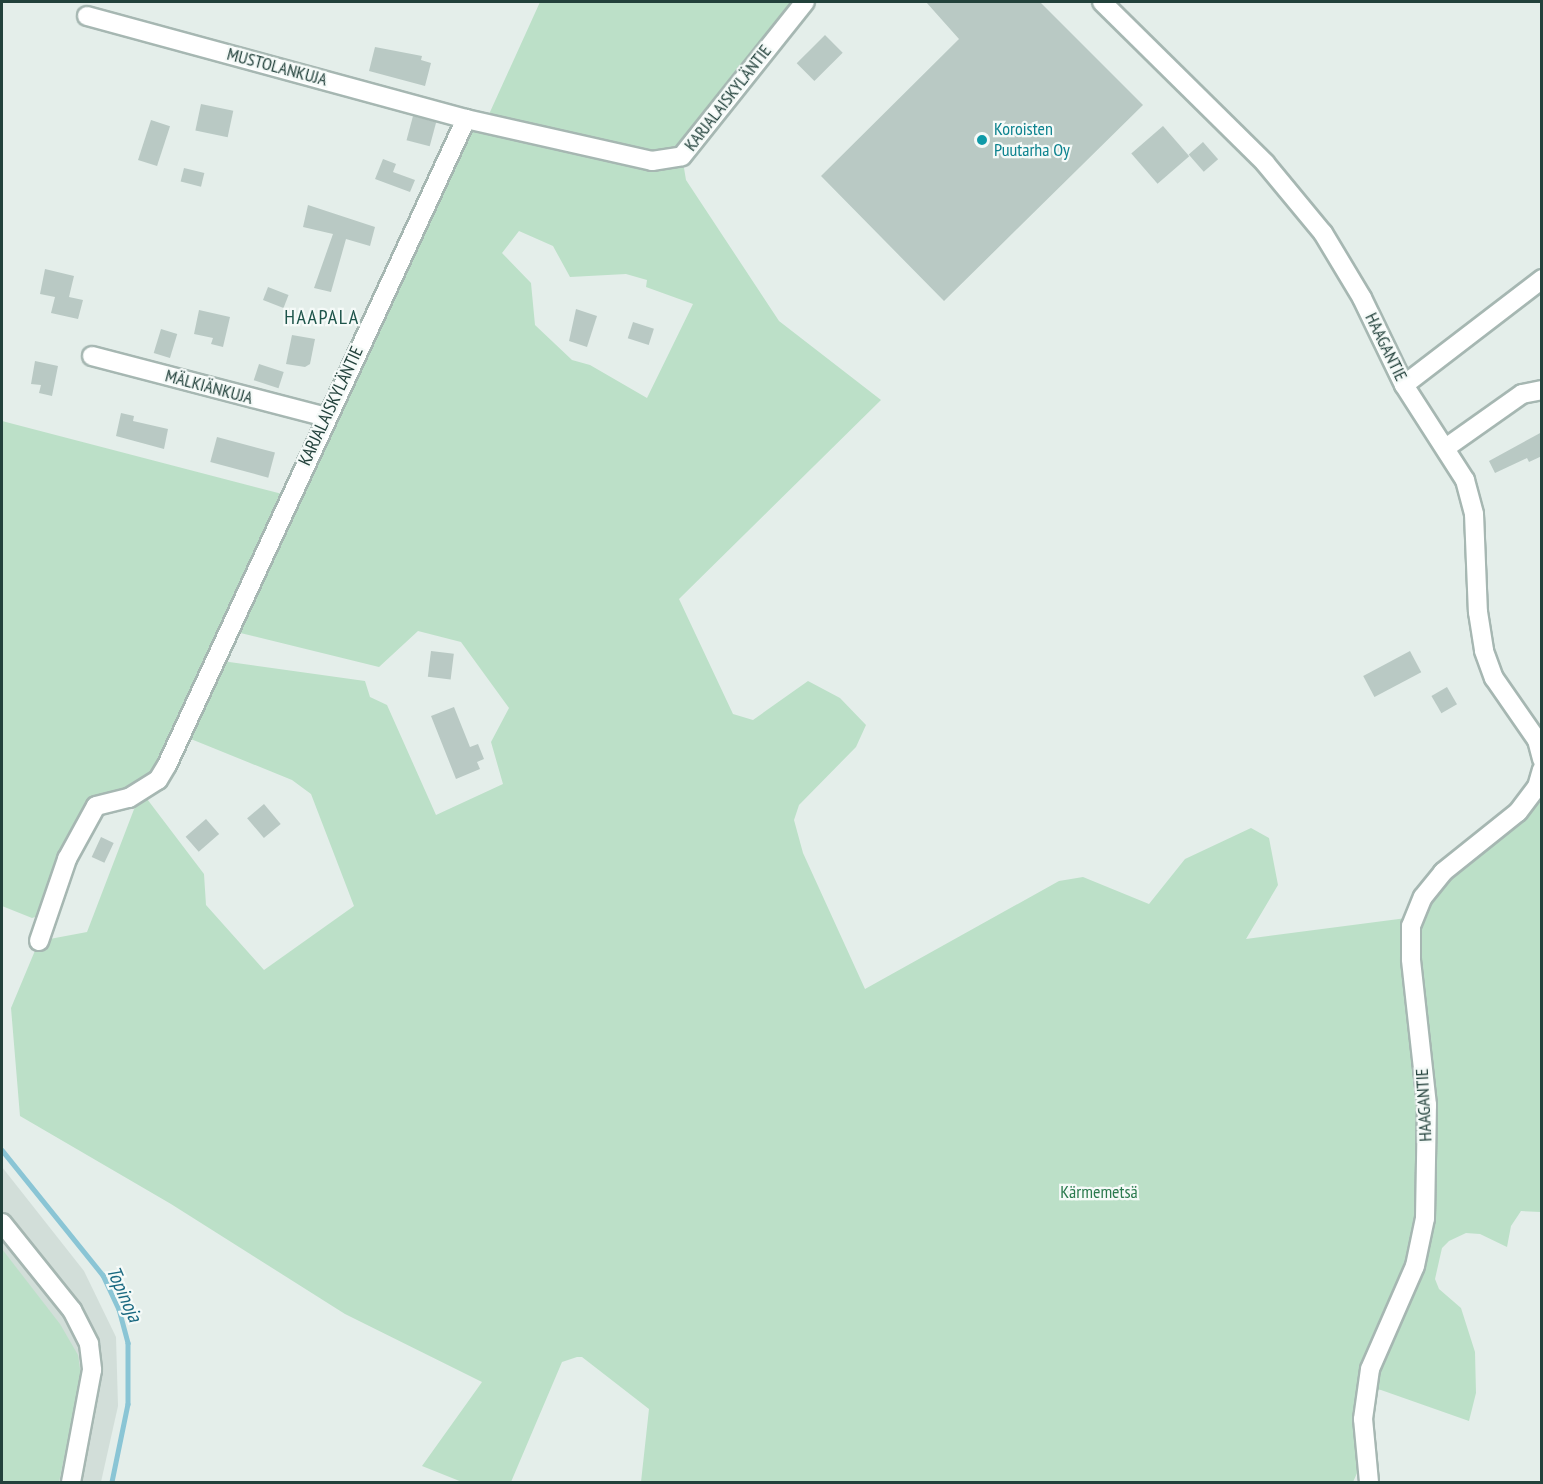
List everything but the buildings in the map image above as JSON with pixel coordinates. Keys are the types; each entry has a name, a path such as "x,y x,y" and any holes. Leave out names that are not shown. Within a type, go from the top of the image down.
{"street":[{"name":"KARJALAISKYLÄNTIE","path":"39,941 67,859 96,806 129,798 158,780 167,765 326,417 466,119 652,161 682,156 805,2"},
{"name":"HAAGANTIE","path":"1102,2 1265,163 1323,233 1362,298 1404,385 1447,447 1465,480 1474,514 1478,612 1484,651 1494,678 1537,740 1542,759"},
{"name":"MUSTOLANKUJA","path":"87,16 466,119"},
{"path":"1404,385 1542,279"},
{"name":"MÄLKIÄNKUJA","path":"92,356 326,417"},
{"path":"1447,447 1522,394 1542,390"},
{"name":"HAAGANTIE","path":"1370,1482 1363,1419 1370,1369 1415,1266 1425,1218 1427,1105 1411,959 1411,926 1423,897 1443,872 1518,812 1537,787 1542,770"},
{"path":"2,1223 72,1310 89,1344 92,1370 71,1482"}],"shaded area":[{"path":"2,1167 84,1271 116,1337 118,1406 101,1482 2,1482"}],"green space":[{"name":"Kärmemetsä","path":"540,2 805,2 682,156 686,180 779,321 881,400 679,599 733,714 753,720 808,681 840,698 866,725 856,747 799,805 794,820 803,853 865,989 1059,881 1083,877 1149,904 1185,859 1251,828 1269,838 1278,885 1246,939 1422,916 1454,873 1541,792 1541,1212 1521,1211 1511,1226 1507,1247 1480,1234 1466,1233 1449,1241 1442,1248 1435,1279 1439,1289 1461,1308 1475,1352 1476,1393 1469,1421 1381,1390 1358,1386 1355,1414 1358,1471 1353,1482 641,1482 649,1409 582,1357 577,1357 562,1362 511,1482 462,1482 422,1466 482,1382 345,1314 171,1204 20,1116 11,1008 39,941 87,932 141,791 96,806 48,913 32,918 2,906 2,421 290,496 466,119 485,123","holes":["519,231 553,246 570,277 626,274 647,280 646,287 693,304 647,398 590,365 572,360 535,325 531,283 502,253","228,630 379,667 418,631 461,642 509,708 491,742 503,784 436,815 387,705 370,697 365,681 215,660","181,735 292,780 311,794 354,906 264,970 206,905 204,874 141,791"]},
{"path":"2,1249 60,1324 78,1355 81,1376 59,1482 2,1482"}],"waterway":[{"name":"Topinoja","path":"2,1150 103,1275 119,1309 128,1343 128,1404 112,1482"}],"place":[{"name":"Koroisten Puutarha Oy","path":"982,140"}],"district":[{"name":"HAAPALA","path":"322,317"}]}
